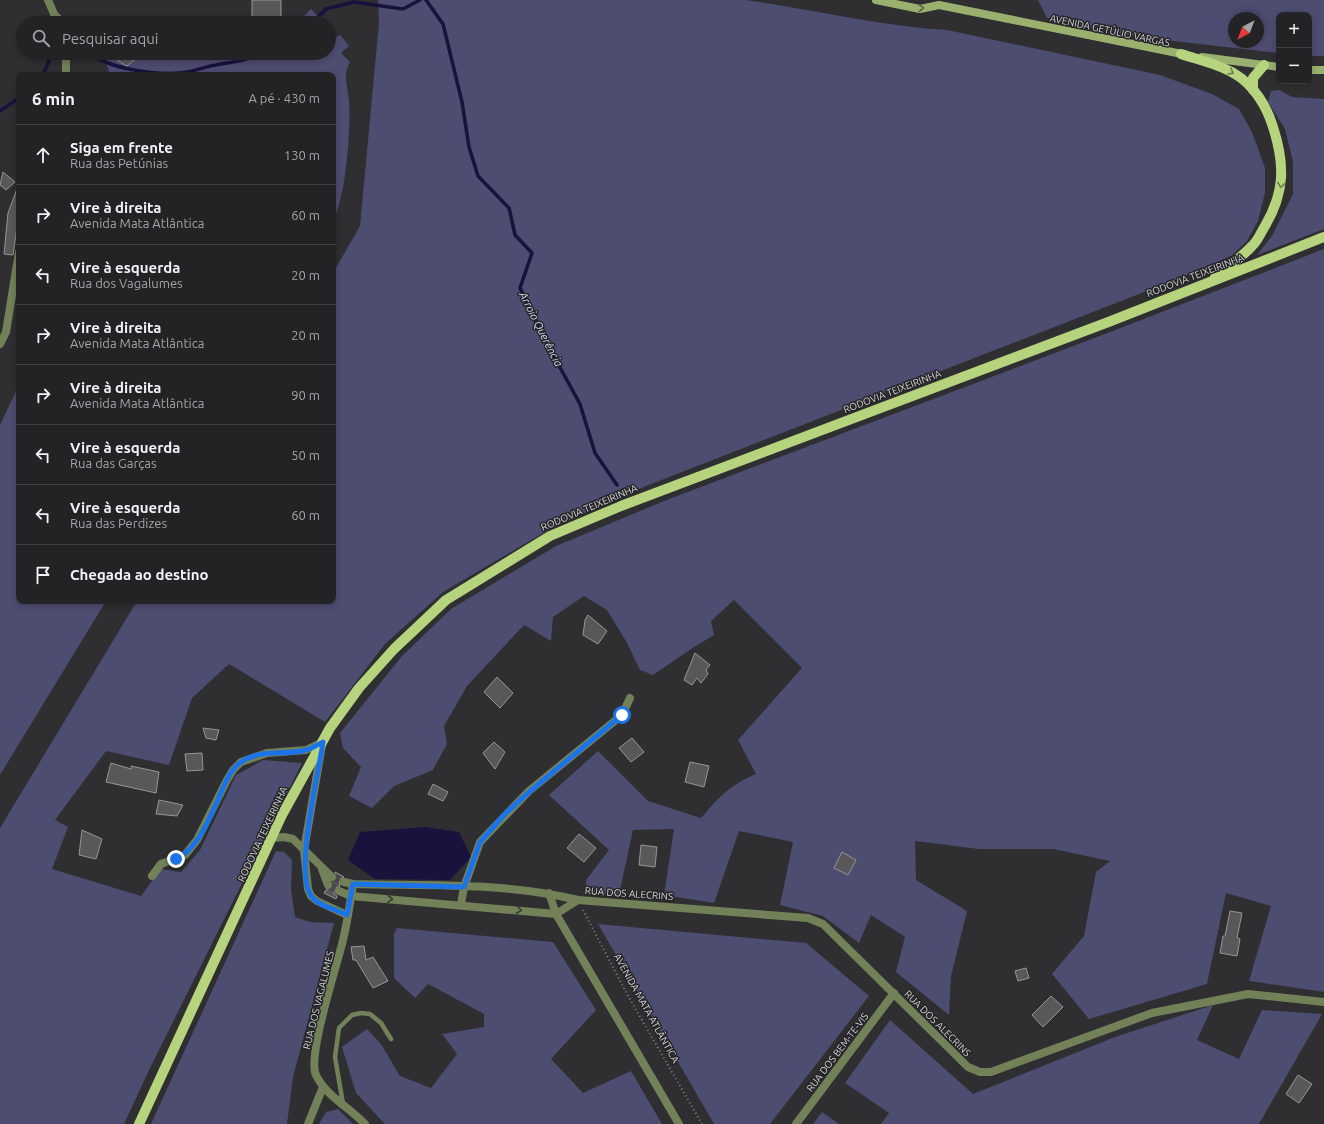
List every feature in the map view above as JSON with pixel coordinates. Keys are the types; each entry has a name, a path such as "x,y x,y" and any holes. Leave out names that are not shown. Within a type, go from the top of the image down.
{"main road":[{"name":"AVENIDA GETÚLIO VARGAS","path":"876,0 920,9 935,2 1181,54 1276,67"},
{"path":"1181,54 1236,75 1253,90 1268,110 1281,155 1282,176 1279,196 1272,215 1254,245 1205,285"},
{"path":"1253,90 1253,78 1264,65"},
{"path":"1312,70 1324,70"},
{"name":"RODOVIA TEIXEIRINHA","path":"139,1124 273,838 282,815 323,742 359,688 394,649 446,600 550,536 621,506 1205,285 1324,237"}],"street":[{"path":"48,0 56,16"},
{"path":"66,60 66,72"},
{"path":"0,344 6,332 16,270"},
{"path":"461,904 464,887 480,842 529,792 622,715 630,698"},
{"path":"152,876 161,864 185,855 197,840 232,770 242,762 267,753 306,750 323,742"},
{"path":"323,742 304,850 308,889 311,896 318,901 347,915"},
{"path":"273,838 284,837 293,839 321,868 332,877"},
{"path":"321,868 328,885"},
{"path":"344,882 353,884 464,887 549,893 556,914 679,1124"},
{"name":"RUA DOS VAGALUMES","path":"322,1088 315,1073 315,1052 330,983 342,944 353,884"},
{"path":"340,891 351,896 461,904 556,914"},
{"name":"RUA DOS ALECRINS","path":"549,893 578,900 808,918 823,924 894,992 968,1067 980,1072 991,1072 1152,1013 1248,994 1324,1002"},
{"name":"RUA DOS ALECRINS","path":"556,914 578,900"},
{"name":"RUA DOS BEM-TE-VIS","path":"796,1124 894,992"},
{"path":"308,1124 322,1088 343,1104 365,1124"}],"lane":[{"path":"343,1104 335,1057 340,1028 352,1015 361,1013 370,1014 381,1023 391,1039"}],"path":[{"name":"AVENIDA MATA ATLÂNTICA","path":"578,900 628,996 702,1124"}],"shaded area":[{"path":"378,0 745,0 896,25 947,30 1160,75 1212,94 1239,109 1252,132 1265,168 1265,193 1258,221 1247,241 1231,256 1180,278 623,495 550,529 443,592 385,644 325,722 229,664 192,698 169,765 106,751 55,820 68,827 52,869 141,896 161,869 181,872 200,850 236,775 263,760 302,763 150,1068 124,1124 0,1124 0,828 135,604 336,604 336,268 360,226 379,23"},
{"path":"1038,0 1324,0 1324,56 1312,56 1312,12 1276,12 1276,53 1235,48 1264,48 1264,12 1228,12 1228,47 1138,37 1047,18"},
{"path":"311,9 318,16 304,16"},
{"path":"340,35 349,46 341,53 350,62 346,72 349,101 349,127 347,162 336,214 336,72 109,72 105,60 336,60 336,37"},
{"path":"1279,90 1292,97 1324,99 1324,229 1257,255 1272,236 1293,194 1293,162 1285,129 1268,102 1271,91"},
{"path":"1324,249 1324,992 1249,981 1271,906 1226,893 1207,984 1089,1019 1052,974 1084,936 1096,872 1110,861 1053,849 979,849 915,841 916,880 967,911 951,976 949,1015 896,972 905,937 871,915 859,943 823,916 780,905 793,842 739,831 714,903 664,895 674,829 633,830 619,895 587,892 586,880 609,850 549,795 598,751 648,801 701,818 732,787 756,774 738,740 802,668 734,600 711,621 714,635 653,675 640,670 627,643 607,610 584,596 553,617 551,641 524,625 467,686 444,726 447,744 433,770 394,786 372,808 349,796 361,767 343,748 340,733 402,656 451,609 556,546 664,501 1118,329"},
{"path":"16,391 16,604 104,604 0,775 0,425"},
{"path":"426,827 459,832 471,857 450,880 375,879 348,860 360,832"},
{"path":"276,851 284,852 292,860 291,890 295,917 310,922 334,923 293,1077 287,1124 151,1124"},
{"path":"598,924 806,943 869,996 770,1124 714,1124"},
{"path":"397,928 553,942 596,1010 551,1059 583,1093 631,1071 662,1124 385,1124 356,1093 342,1047 367,1029 381,1044 400,1076 431,1088 457,1054 442,1034 484,1027 484,1014 428,984 415,998 394,978 394,934"},
{"path":"1213,1005 1197,1040 1239,1059 1262,1010 1322,1014 1259,1124 881,1124 889,1113 845,1083 890,1020 973,1094 1115,1037"},
{"path":"338,1109 353,1124 319,1124 326,1112"},
{"path":"822,1112 839,1124 813,1124"}],"building":[{"path":"252,0 281,0 281,16 252,16"},
{"path":"119,60 134,60 127,66"},
{"path":"3,172 15,182 6,190 0,185"},
{"path":"16,191 16,234 13,255 4,254 8,213"},
{"path":"588,615 607,631 598,644 583,635 585,620"},
{"path":"695,653 710,665 706,670 708,674 701,683 697,678 692,685 684,680"},
{"path":"497,677 513,693 500,708 484,692"},
{"path":"203,728 219,730 216,740 206,738"},
{"path":"632,738 644,752 631,762 619,748"},
{"path":"494,742 505,752 495,769 483,753"},
{"path":"202,753 203,770 187,771 185,754"},
{"path":"690,762 709,766 704,787 685,782"},
{"path":"111,763 131,769 131,766 159,772 156,793 106,782"},
{"path":"433,784 448,792 443,801 428,794"},
{"path":"159,800 183,805 177,816 156,814"},
{"path":"82,830 102,839 96,859 79,855"},
{"path":"579,834 596,848 584,862 567,848"},
{"path":"641,845 657,847 655,867 639,865"},
{"path":"842,852 856,860 848,875 834,868"},
{"path":"335,872 344,877 339,880 340,886 334,889 334,894 337,896 336,899 324,893 326,890 332,889 333,882 337,879"},
{"path":"1230,911 1242,913 1237,938 1240,939 1237,956 1220,953"},
{"path":"364,946 366,960 373,957 388,981 373,988 356,960 353,960 351,947"},
{"path":"1026,968 1029,978 1018,981 1015,971"},
{"path":"1051,996 1063,1007 1043,1027 1032,1015"},
{"path":"1298,1075 1312,1084 1299,1103 1286,1094"}],"waterway":[{"name":"Arroio Querência","path":"319,16 326,9 354,2 403,9 420,0"},
{"name":"Arroio Querência","path":"426,0 443,24 462,102 469,147 478,176 509,208 515,235 532,253 520,288 545,340 580,404 595,453 617,485"},
{"name":"Arroio Querência","path":"44,72 49,60"},
{"name":"Arroio Querência","path":"100,60 120,67 145,72"},
{"name":"Arroio Querência","path":"184,72 243,60"},
{"name":"Arroio Querência","path":"0,111 16,100"}],"tunnel":[{"path":"332,877 344,882"},
{"path":"328,885 339,891"}],"route":[{"path":"176,859 185,855 197,840 232,770 242,762 267,753 306,750 323,742 304,850 308,889 311,896 347,915 353,884 464,887 480,842 505,814 529,792 622,715"}]}
